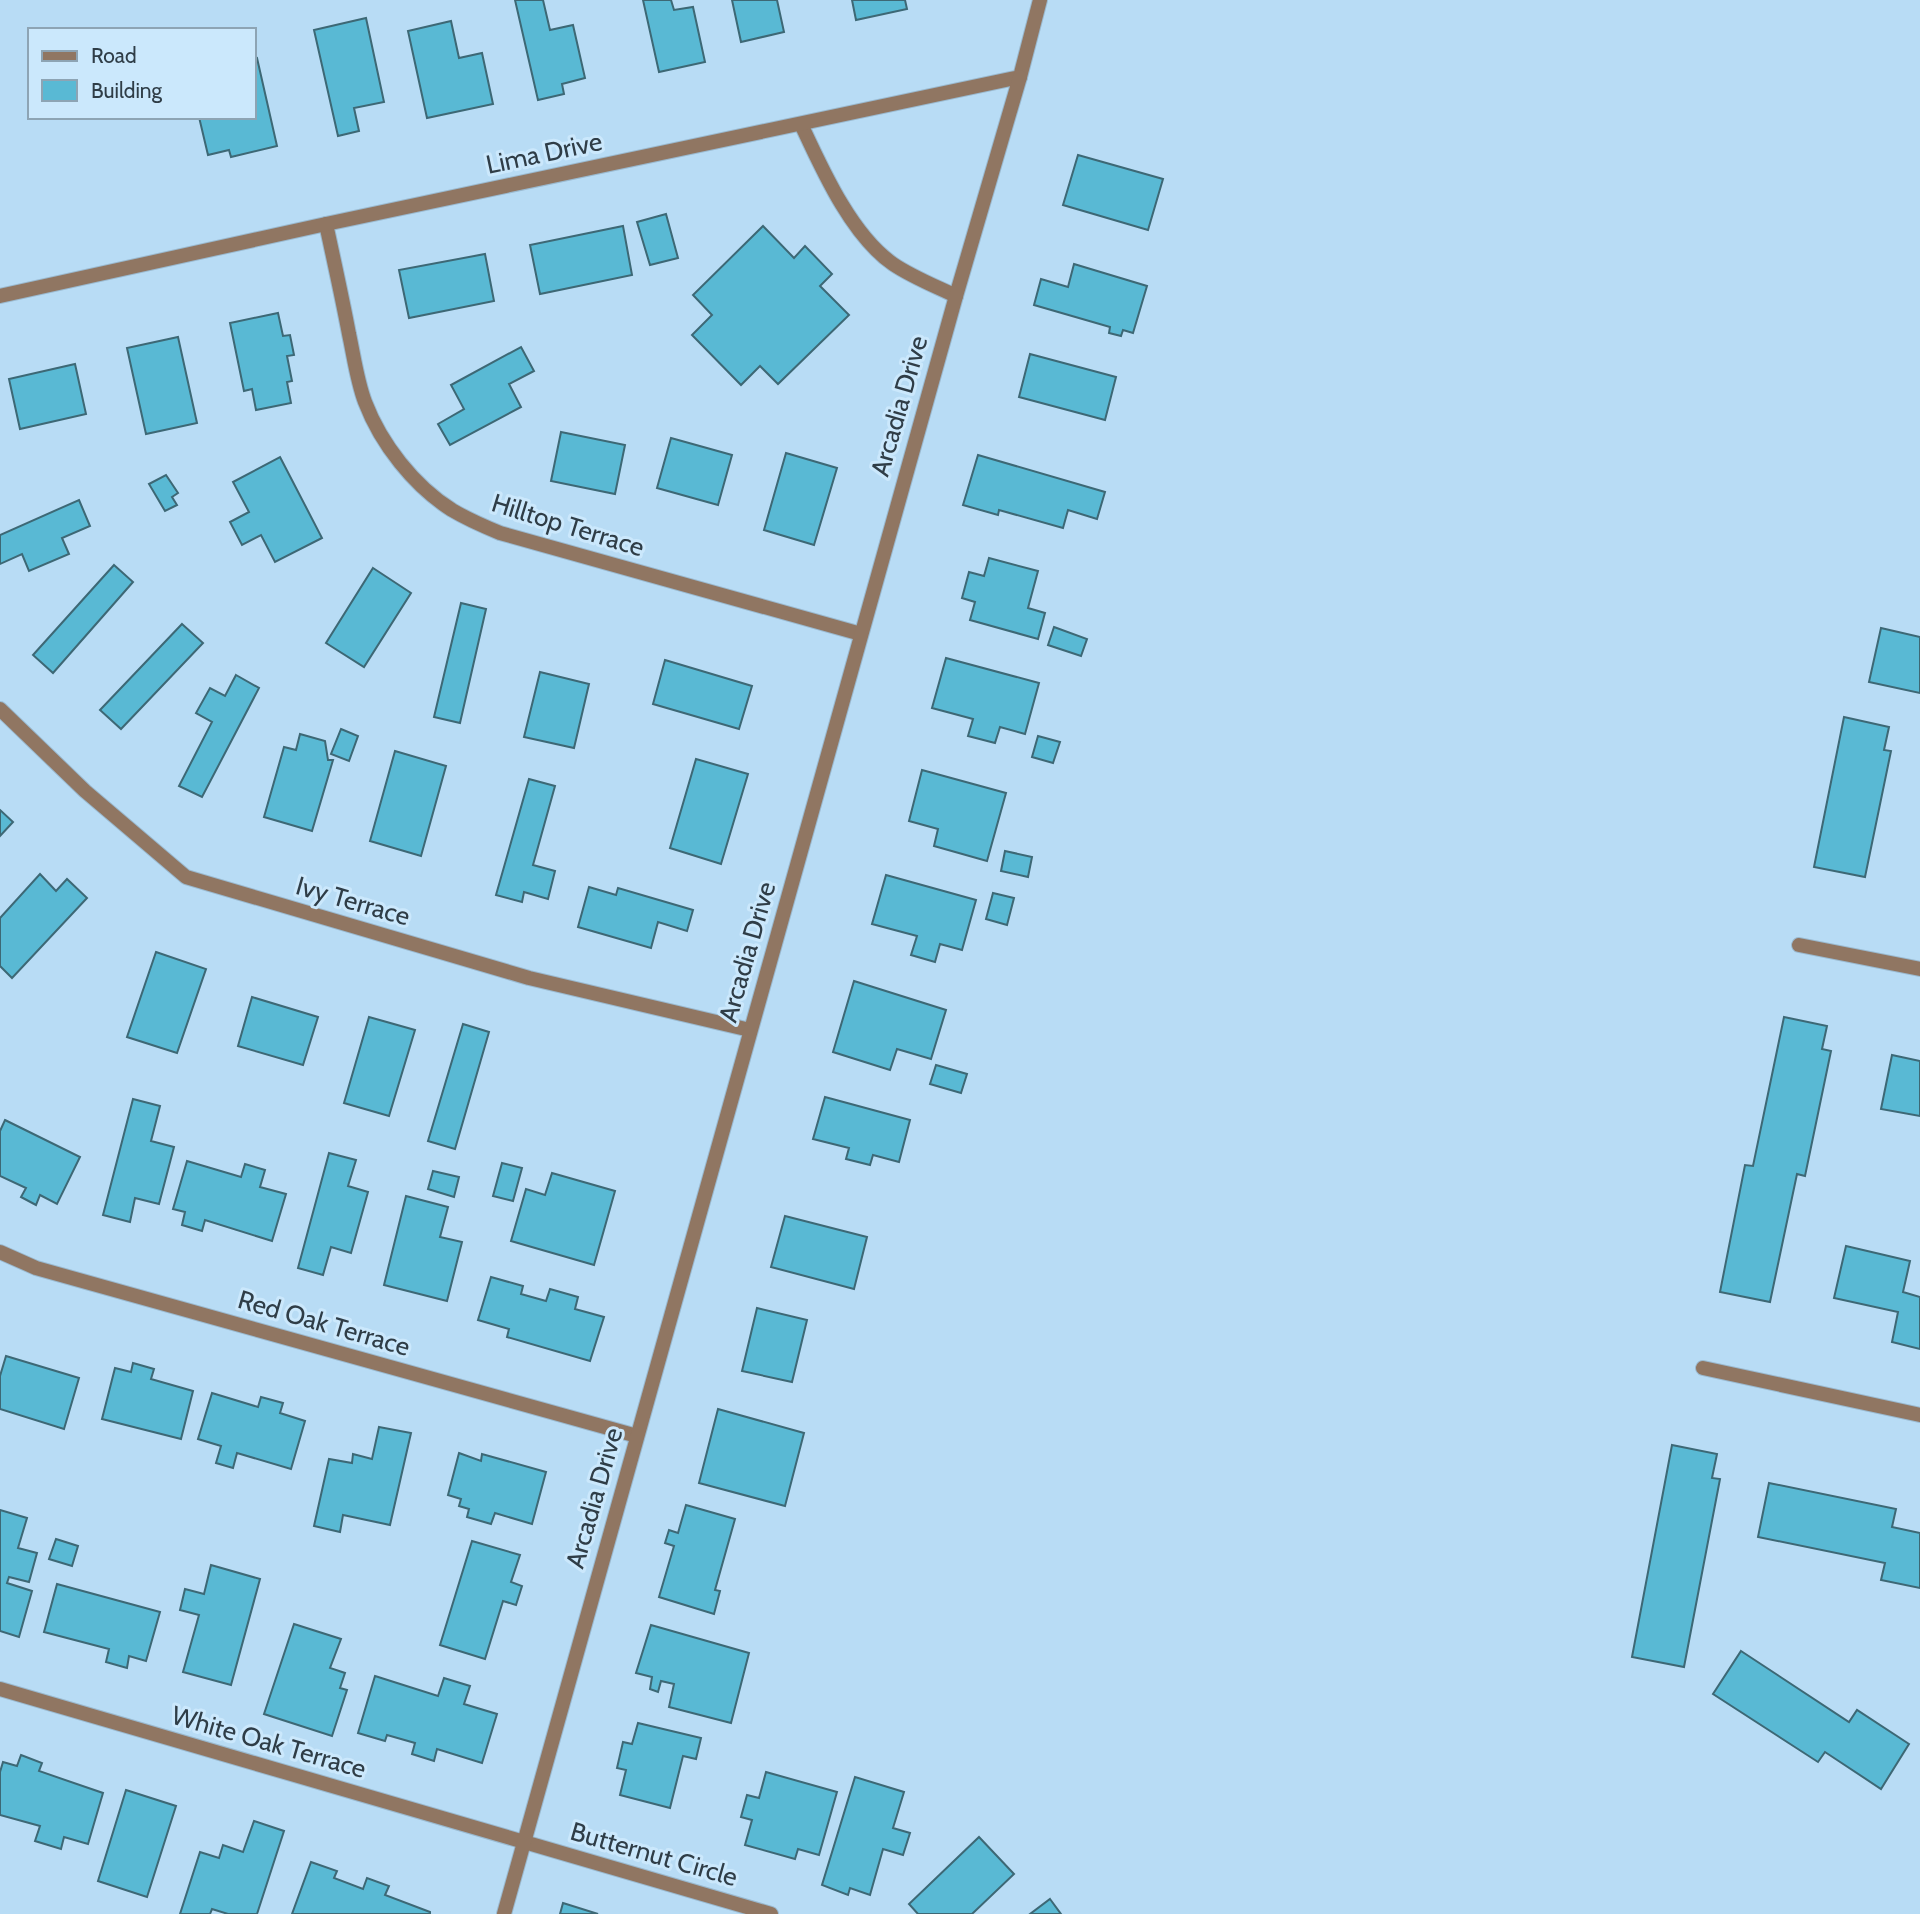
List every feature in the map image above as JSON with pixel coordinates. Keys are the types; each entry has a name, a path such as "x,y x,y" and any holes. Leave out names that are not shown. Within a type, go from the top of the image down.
{"street":[{"path":"1020,78 1040,0"},
{"name":"Lima Drive","path":"0,296 1020,78"},
{"name":"Arcadia Drive","path":"504,1914 861,634 1020,78"},
{"path":"802,124 836,194 870,242 890,262 912,276 956,296"},
{"name":"Hilltop Terrace","path":"327,224 365,401 390,449 427,491 442,503 474,522 500,533 861,634"},
{"name":"Ivy Terrace","path":"0,709 85,791 186,877 529,978 751,1030"},
{"path":"1799,944 1920,969"},
{"name":"Red Oak Terrace","path":"0,1252 36,1268 637,1436"},
{"path":"1703,1368 1920,1415"},
{"name":"White Oak Terrace","path":"0,1689 524,1841"},
{"name":"Butternut Circle","path":"524,1841 771,1914"}],"building":[{"path":"515,0 543,0 550,30 573,25 585,78 562,84 564,94 538,100"},
{"path":"643,0 671,0 674,10 693,7 705,62 659,72"},
{"path":"732,0 777,0 784,32 741,42"},
{"path":"852,0 905,0 907,9 856,20"},
{"path":"366,18 384,102 354,108 359,131 338,136 314,30"},
{"path":"451,21 459,58 482,53 493,104 427,118 408,31"},
{"path":"256,58 277,146 231,157 229,150 208,155 199,119 256,119"},
{"path":"1078,155 1163,179 1148,230 1063,205"},
{"path":"666,214 678,258 650,265 637,222"},
{"path":"623,226 632,275 540,294 530,245"},
{"path":"763,226 794,258 805,246 832,274 820,286 849,315 778,384 760,366 741,385 692,335 712,315 693,295"},
{"path":"485,254 494,301 409,318 399,270"},
{"path":"1074,264 1147,286 1133,333 1123,330 1121,336 1109,333 1110,327 1034,305 1041,279 1068,287"},
{"path":"278,313 283,336 290,335 294,355 287,356 292,381 287,382 291,403 256,410 252,389 244,391 230,323"},
{"path":"178,337 197,423 146,434 127,348"},
{"path":"521,347 534,371 509,384 521,407 450,445 438,424 464,409 451,385"},
{"path":"1030,354 1116,377 1105,420 1019,397"},
{"path":"75,364 86,414 20,429 9,379"},
{"path":"561,432 625,445 615,494 551,481"},
{"path":"671,438 732,455 718,505 657,488"},
{"path":"786,453 837,468 814,545 764,530"},
{"path":"978,455 1105,492 1097,519 1068,510 1063,528 999,510 998,515 963,505"},
{"path":"280,457 322,538 275,562 261,535 242,545 230,522 249,512 233,482"},
{"path":"166,475 178,493 172,497 177,505 165,511 149,484"},
{"path":"79,500 90,526 62,538 69,554 29,571 22,554 0,564 0,535"},
{"path":"989,558 1038,571 1028,608 1045,613 1038,639 970,620 975,602 962,598 969,572 984,576"},
{"path":"114,565 133,582 53,673 33,655"},
{"path":"373,568 411,593 364,667 326,643"},
{"path":"461,603 486,609 460,723 434,717"},
{"path":"182,624 203,643 121,729 100,710"},
{"path":"1054,627 1087,639 1081,656 1048,645"},
{"path":"1881,628 1920,637 1920,693 1869,682"},
{"path":"946,658 1039,683 1025,734 1000,727 995,743 968,736 973,719 932,708"},
{"path":"665,660 752,686 739,729 653,704"},
{"path":"540,672 589,684 574,748 524,737"},
{"path":"236,675 259,688 202,797 179,786 212,722 196,713 210,688 225,696"},
{"path":"1844,717 1889,727 1884,750 1891,751 1865,877 1814,867"},
{"path":"341,729 358,736 349,761 331,754"},
{"path":"300,734 325,741 328,760 333,760 312,831 264,817 284,747 296,750"},
{"path":"1038,736 1060,742 1053,763 1032,757"},
{"path":"395,751 446,766 421,856 370,841"},
{"path":"696,759 748,774 721,864 670,848"},
{"path":"922,770 1006,793 987,861 934,846 938,829 909,821"},
{"path":"529,779 555,786 533,865 555,871 548,899 524,892 522,902 496,895"},
{"path":"0,810 13,822 0,836"},
{"path":"1005,851 1032,857 1028,877 1001,871"},
{"path":"40,874 56,891 67,879 87,898 12,978 0,966 0,918"},
{"path":"886,875 976,900 962,950 940,944 935,962 911,955 917,936 872,924"},
{"path":"589,887 616,895 618,888 693,910 687,931 658,922 651,948 578,927"},
{"path":"993,893 1014,898 1007,925 986,919"},
{"path":"156,952 206,969 177,1053 127,1037"},
{"path":"854,981 946,1010 931,1059 897,1049 890,1070 833,1052"},
{"path":"252,997 318,1017 303,1065 238,1046"},
{"path":"369,1017 415,1030 389,1116 344,1103"},
{"path":"1784,1017 1827,1026 1822,1049 1831,1051 1805,1176 1797,1174 1770,1302 1720,1292 1745,1165 1753,1166"},
{"path":"463,1024 489,1032 455,1149 428,1141"},
{"path":"1892,1055 1920,1061 1920,1116 1881,1109"},
{"path":"936,1065 967,1074 961,1093 930,1084"},
{"path":"825,1097 910,1120 899,1162 873,1155 870,1165 846,1159 849,1148 813,1139"},
{"path":"133,1099 160,1106 151,1141 174,1147 159,1204 135,1198 130,1222 103,1215"},
{"path":"5,1120 80,1157 57,1204 40,1195 36,1205 21,1197 26,1188 0,1176 0,1131"},
{"path":"329,1153 356,1160 348,1186 368,1192 351,1253 331,1247 323,1275 298,1268"},
{"path":"187,1161 241,1177 245,1164 265,1170 260,1187 286,1194 272,1241 205,1220 202,1231 182,1225 185,1212 173,1209"},
{"path":"502,1163 522,1168 513,1201 493,1196"},
{"path":"433,1171 459,1177 454,1197 428,1189"},
{"path":"552,1173 615,1191 594,1265 511,1241 526,1189 545,1195"},
{"path":"406,1196 448,1207 440,1237 462,1242 447,1301 384,1285"},
{"path":"785,1216 867,1237 854,1289 771,1267"},
{"path":"1846,1246 1910,1261 1903,1292 1920,1297 1920,1349 1892,1342 1898,1312 1834,1298"},
{"path":"491,1277 523,1286 521,1294 546,1301 550,1289 578,1297 575,1309 604,1317 590,1361 507,1337 509,1329 478,1320"},
{"path":"757,1308 807,1320 792,1382 742,1371"},
{"path":"6,1356 79,1378 64,1429 0,1409 0,1376"},
{"path":"133,1363 154,1369 151,1379 193,1391 181,1439 102,1419 115,1368 131,1372"},
{"path":"212,1393 258,1407 261,1397 283,1403 280,1413 305,1421 291,1469 237,1453 233,1468 216,1463 221,1446 198,1439"},
{"path":"718,1409 804,1433 785,1506 699,1483"},
{"path":"379,1427 411,1433 390,1525 343,1515 340,1532 314,1526 329,1459 352,1463 353,1454 372,1459"},
{"path":"1672,1445 1717,1454 1712,1478 1720,1479 1684,1667 1632,1657"},
{"path":"459,1453 481,1461 482,1454 546,1472 532,1524 495,1513 491,1524 467,1517 469,1509 459,1506 461,1499 448,1495"},
{"path":"1769,1483 1896,1509 1892,1527 1920,1533 1920,1588 1881,1580 1885,1563 1758,1537"},
{"path":"686,1505 735,1519 715,1590 720,1591 714,1614 659,1597 674,1546 665,1543 669,1530 678,1533"},
{"path":"0,1510 27,1518 18,1548 37,1553 29,1582 9,1577 7,1583 32,1591 19,1637 0,1631"},
{"path":"56,1539 78,1546 72,1566 49,1559"},
{"path":"472,1541 520,1555 511,1582 522,1586 516,1605 503,1601 485,1659 440,1645"},
{"path":"211,1565 260,1579 231,1685 183,1672 199,1615 180,1610 185,1589 204,1594"},
{"path":"57,1584 160,1612 146,1661 129,1656 127,1668 106,1662 109,1649 44,1632"},
{"path":"294,1624 341,1639 330,1668 345,1673 340,1688 347,1690 332,1736 264,1714"},
{"path":"651,1625 749,1653 731,1723 669,1707 674,1684 661,1681 658,1692 650,1689 652,1677 636,1673"},
{"path":"1741,1651 1849,1722 1857,1710 1909,1744 1881,1789 1825,1752 1818,1762 1713,1694"},
{"path":"375,1676 438,1696 444,1678 470,1686 464,1704 497,1714 482,1763 437,1749 434,1761 412,1754 415,1743 387,1735 385,1741 358,1733"},
{"path":"638,1723 701,1738 696,1759 683,1756 670,1808 620,1795 626,1770 617,1768 623,1742 632,1744"},
{"path":"21,1755 42,1763 39,1771 103,1793 88,1844 64,1837 61,1849 35,1841 40,1826 0,1815 0,1772 3,1762 17,1766"},
{"path":"766,1772 837,1792 819,1855 798,1849 795,1859 745,1845 752,1820 741,1817 747,1795 759,1798"},
{"path":"855,1777 904,1792 893,1828 910,1833 903,1855 883,1849 870,1895 850,1888 848,1895 822,1885"},
{"path":"126,1790 176,1806 147,1897 98,1881"},
{"path":"254,1821 284,1831 257,1914 228,1914 212,1909 210,1914 180,1914 200,1852 219,1858 223,1845 243,1852"},
{"path":"979,1837 1014,1874 972,1914 918,1914 909,1904"},
{"path":"311,1862 337,1871 334,1878 363,1889 367,1878 389,1886 385,1895 430,1914 292,1914"},
{"path":"1050,1899 1061,1914 1030,1914"},
{"path":"563,1903 598,1914 560,1914"}]}
